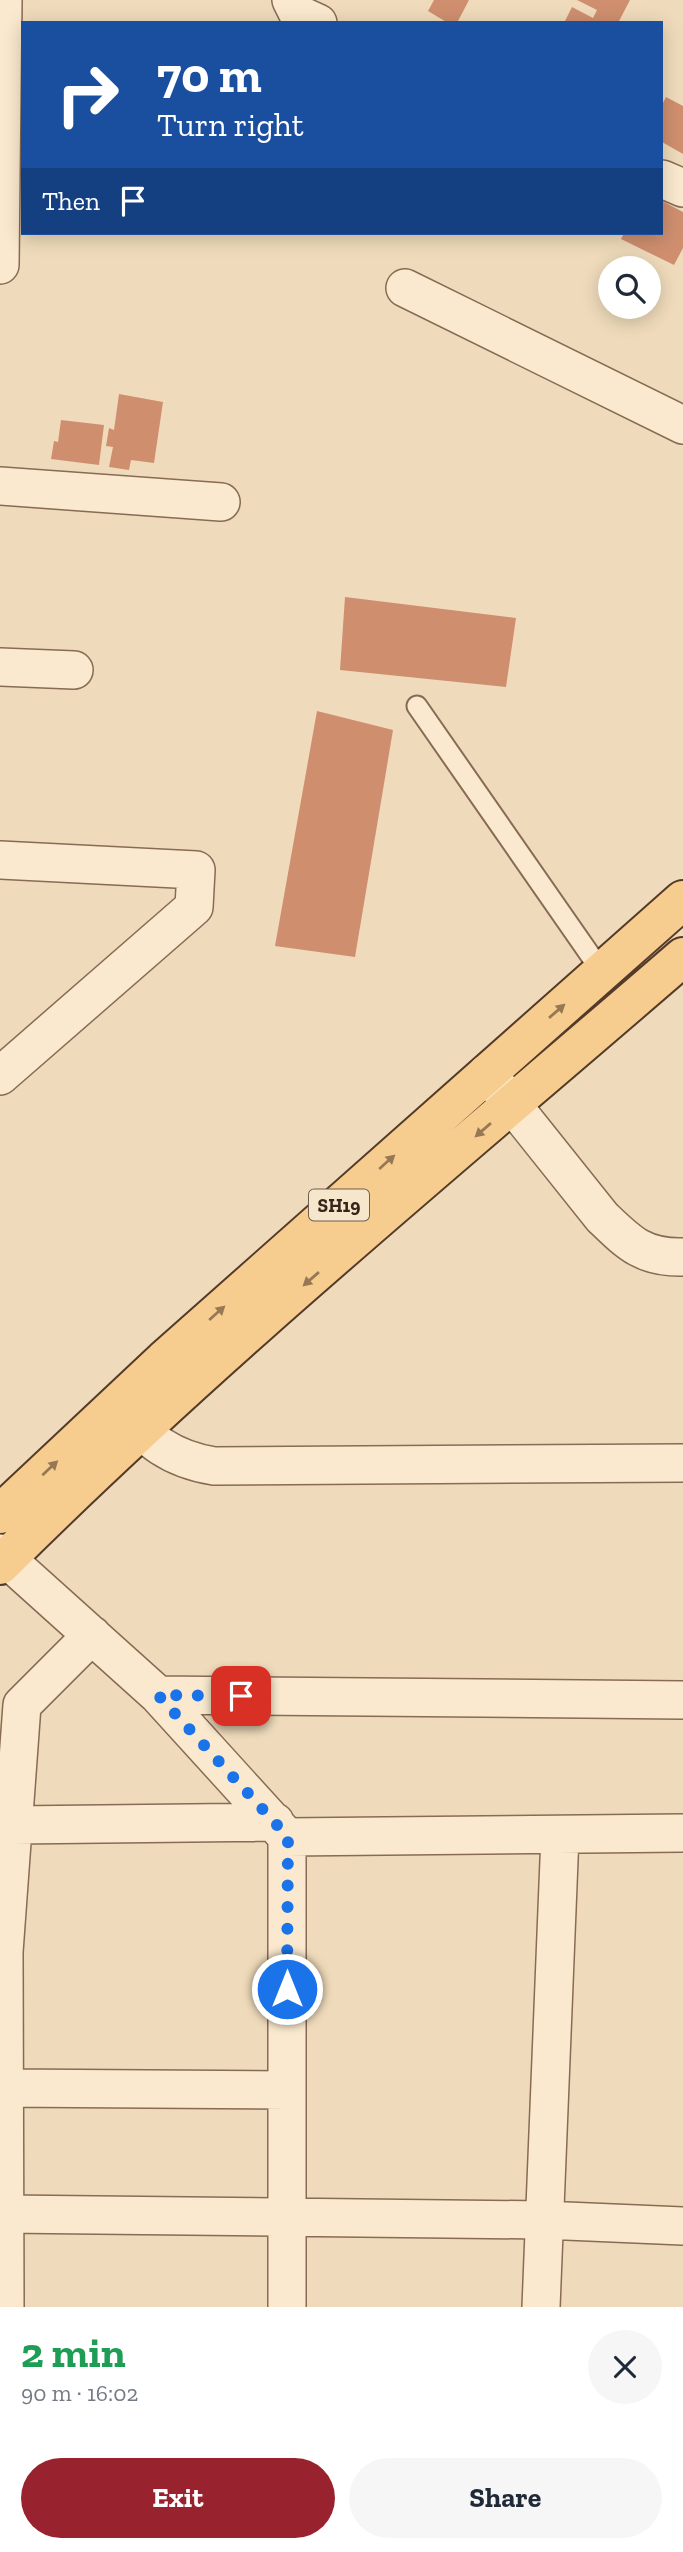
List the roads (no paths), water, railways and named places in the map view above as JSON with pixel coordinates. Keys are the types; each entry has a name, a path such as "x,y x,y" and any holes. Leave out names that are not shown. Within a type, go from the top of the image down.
{"main road":[{"name":"SH19","path":"2,1559 128,1418 487,1073 683,900"},
{"name":"SH19","path":"0,1514 128,1418 513,1104 683,957"}],"street":[{"path":"0,265 12,119 3,0"},
{"path":"291,0 298,14 314,21"},
{"path":"663,179 683,188"},
{"path":"405,288 683,425"},
{"path":"0,486 221,502"},
{"path":"0,667 74,670"},
{"path":"0,860 196,870 194,906 0,1076"},
{"path":"487,1073 602,1217 624,1238 645,1253 683,1257"},
{"path":"128,1418 165,1451 189,1462 214,1466 683,1463"},
{"path":"2,1559 158,1695 281,1830 287,2090 287,2307"},
{"path":"5,2307 2,1954 22,1705 92,1635"},
{"path":"158,1695 683,1700"},
{"path":"14,1825 560,1835 683,1833"},
{"path":"541,2307 560,1835"},
{"path":"5,2088 287,2090"},
{"path":"5,2214 543,2220 683,2226"}],"lane":[{"path":"417,706 602,972"}]}
